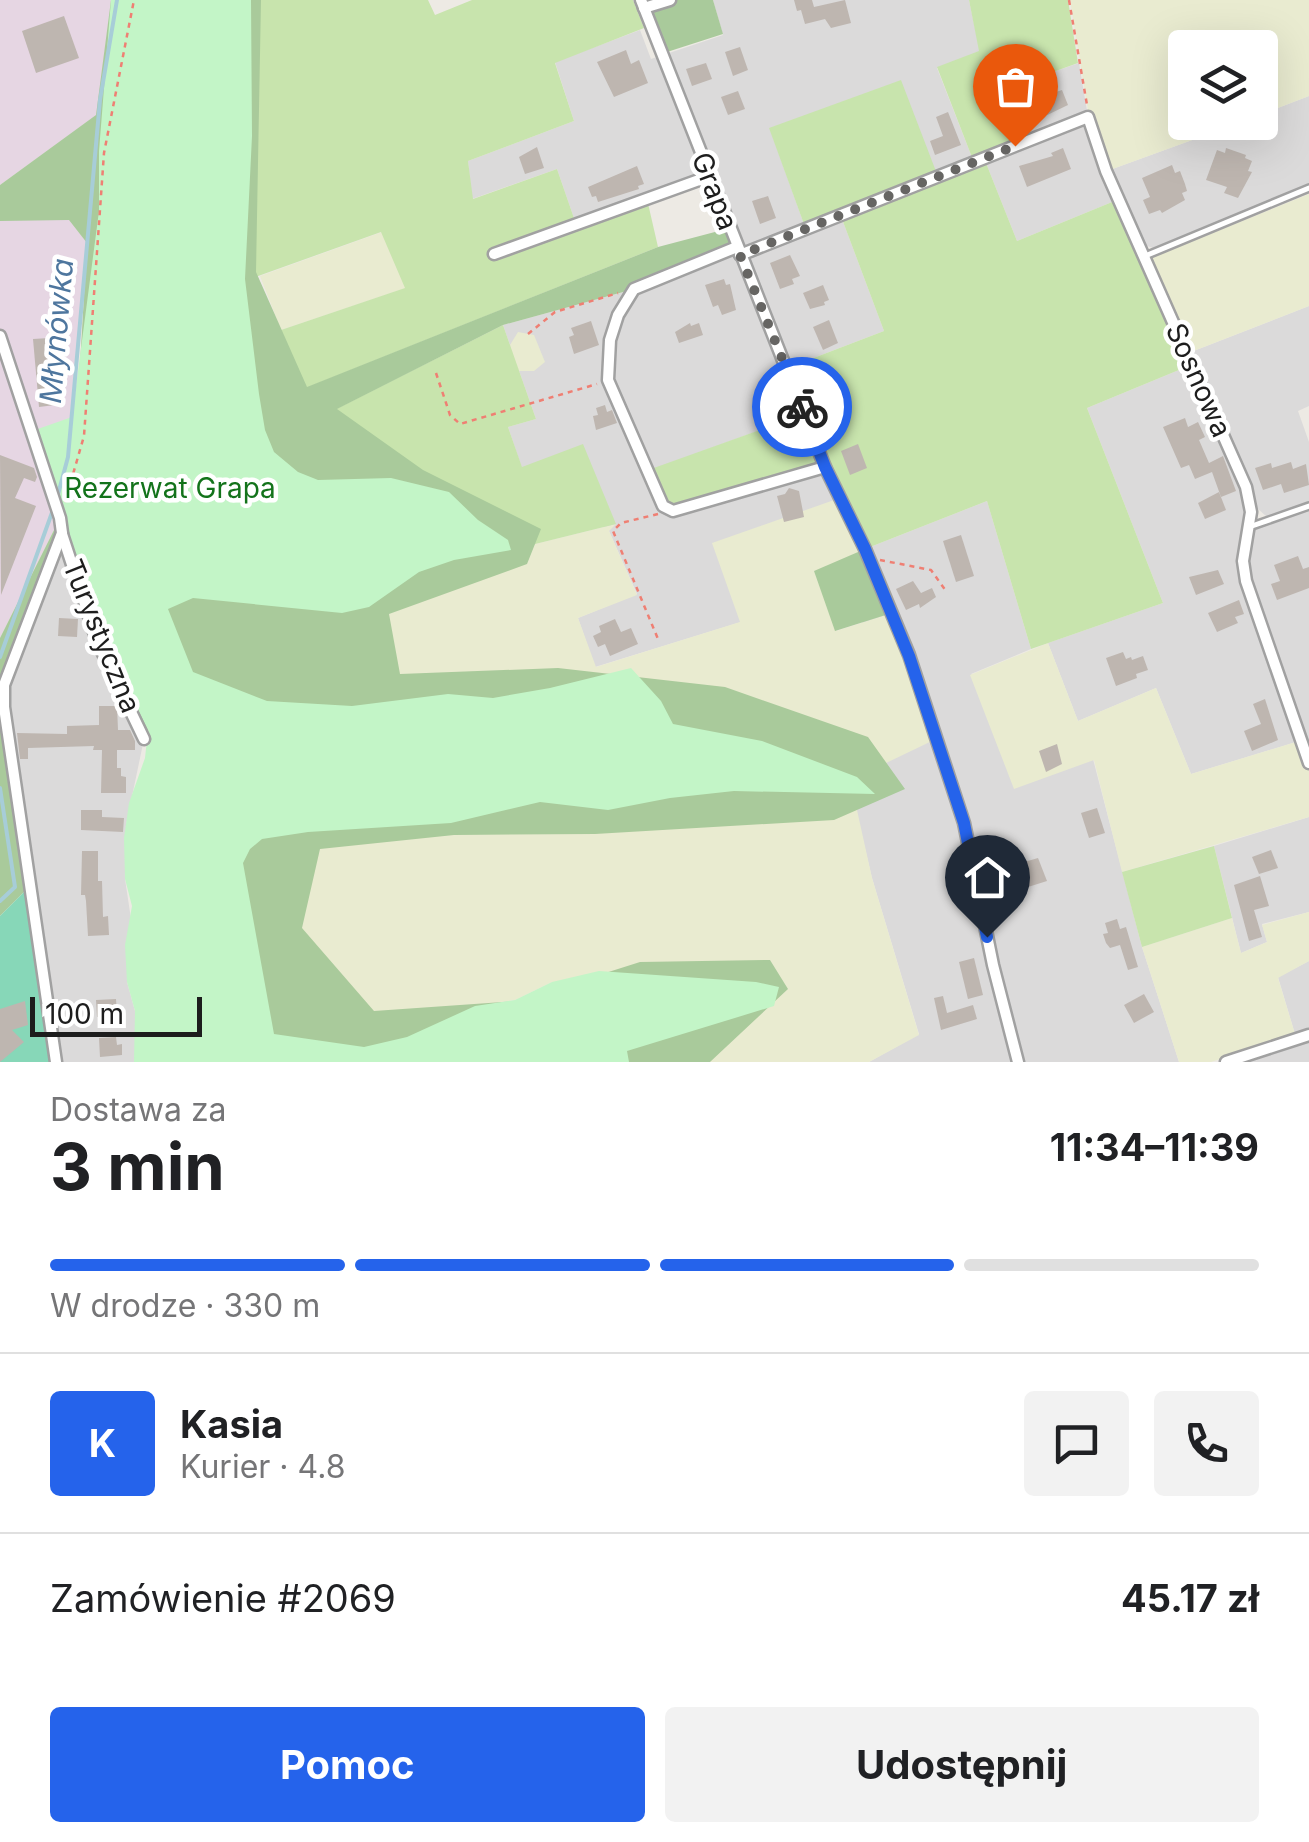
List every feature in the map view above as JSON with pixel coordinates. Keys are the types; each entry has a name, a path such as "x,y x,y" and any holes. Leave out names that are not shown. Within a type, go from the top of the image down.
{"street":[{"path":"642,4 670,0"},
{"name":"Grapa","path":"642,4 825,467 909,656 964,823 992,965 1018,1062"},
{"path":"825,467 672,511 663,506 608,380 610,340 618,314 634,289 1088,117"},
{"name":"Sosnowa","path":"1088,117 1106,172 1246,487 1251,512 1244,560 1246,582 1309,763"},
{"path":"494,254 710,176"},
{"name":"Turystyczna","path":"0,336 97,641 144,738"},
{"name":"Turystyczna","path":"56,1062 4,707 4,685 62,534"},
{"path":"1226,1062 1309,1035"}],"lane":[{"path":"1144,256 1309,188"},
{"path":"1249,527 1309,506"}],"path":[{"path":"60,518 84,436 104,152 134,0"},
{"path":"1069,0 1088,117"},
{"path":"528,334 555,312 634,289"},
{"path":"436,373 450,416 460,424 608,380"},
{"path":"658,639 613,531 621,523 659,514 667,508"},
{"path":"868,558 931,570 946,592"}],"shaded area":[{"path":"0,0 111,0 97,115 0,185"},
{"path":"713,0 969,0 980,52 937,68 973,160 937,174 770,129 805,227 747,247 743,246 714,174 577,227 557,169 472,199 468,161 574,121 555,62 640,30 651,59 723,35"},
{"path":"1079,63 1088,117 1011,144 994,92"},
{"path":"1309,96 1309,185 1153,248 1142,244 1107,171 1192,140 1278,140 1278,108"},
{"path":"1086,120 1117,200 1017,241 986,163"},
{"path":"0,219 70,220 87,243 60,518 0,638"},
{"path":"842,219 884,331 790,367 802,415 648,471 673,512 825,470 837,499 741,622 595,667 578,618 637,594 609,531 522,468 508,427 536,419 503,325 634,289 737,247 739,254"},
{"path":"1309,306 1309,406 1298,411 1309,442 1309,502 1267,517 1257,508 1191,352"},
{"path":"1191,365 1248,498 1239,543 1243,583 1250,583 1247,560 1255,529 1309,509 1309,748 1303,731 1296,742 1191,774 1156,688 1078,721 1048,643 1163,603 1087,408"},
{"path":"987,501 1031,649 971,674 1093,759 1142,947 1179,1062 869,1062 919,1034 872,878 856,810 865,549"},
{"path":"62,533 144,739 126,825 125,879 131,919 127,982 135,1011 138,1062 56,1062 4,685"},
{"path":"1309,817 1309,912 1262,924 1267,942 1241,953 1214,846"},
{"path":"1309,961 1309,1029 1295,1034 1278,977"},
{"path":"1309,1041 1309,1062 1239,1062 1248,1059"}],"green space":[{"name":"Rezerwat Grapa","path":"111,0 261,0 256,272 307,387 658,247 730,228 737,247 634,289 503,325 337,409 423,470 541,529 527,564 389,614 400,674 558,668 725,687 868,737 905,789 834,820 595,834 454,835 320,849 302,928 374,1011 517,1001 640,962 770,960 788,989 710,1062 139,1062 149,736 70,559 65,496 80,365 87,243 69,220 0,221 0,185 96,115"},
{"name":"Rezerwat Grapa","path":"111,0 251,0 252,136 245,279 265,430 274,452 298,472 318,480 391,478 449,492 478,520 508,540 511,550 454,560 419,572 369,607 342,613 193,598 168,609 193,672 267,701 352,706 448,694 493,698 631,668 661,701 673,724 762,741 857,777 875,794 734,791 608,810 540,802 451,823 308,832 262,839 250,849 243,863 274,1034 364,1047 407,1037 475,1006 515,1000 552,982 599,971 756,982 779,987 774,1006 627,1051 629,1062 134,1062 135,1011 127,982 125,945 132,906 125,879 124,838 129,803 145,758 148,730 88,608 62,512 32,431 72,417 99,211 99,151"},
{"path":"251,0 428,0 435,15 472,0 633,0 644,28 555,63 574,121 468,161 473,199 557,169 576,224 647,199 658,247 306,388 281,330 405,288 381,232 247,280"},
{"path":"647,0 713,0 723,34 667,52"},
{"path":"969,0 1068,0 1078,63 994,93 1011,144 973,160 937,67 979,51"},
{"path":"1070,0 1309,0 1309,96 1278,108 1278,30 1168,30 1168,140 1192,140 1107,171 1089,116"},
{"path":"901,80 937,174 805,227 769,128"},
{"path":"986,163 1017,241 1117,200 1191,365 1087,408 1163,603 1031,649 987,501 865,549 790,367 884,331 842,219"},
{"path":"1309,194 1309,306 1191,352 1150,264 1151,258"},
{"path":"382,232 406,288 281,330 260,276"},
{"path":"503,325 536,419 508,427 522,467 583,444 616,524 511,550 336,409"},
{"path":"518,332 534,335 545,362 534,371 519,371 513,358 510,345"},
{"path":"802,415 821,465 672,504 666,502 651,469"},
{"path":"837,499 865,549 836,631 892,613 936,739 857,777 550,688 400,675 369,607 511,550 616,524 609,531 637,595 578,618 596,667 740,622 712,543"},
{"path":"60,518 62,533 4,685 30,886 0,916 0,638"},
{"path":"865,549 892,613 835,631 814,571"},
{"path":"1048,643 1078,721 1156,688 1191,774 1296,742 1299,734 1309,759 1309,817 1122,872 1094,760 1014,789 970,675"},
{"path":"875,794 857,810 872,878 919,1035 869,1062 629,1062 552,982 515,1000 475,1006 364,1047 250,849"},
{"path":"1214,846 1232,918 1142,947 1122,872"},
{"path":"30,886 56,1062 0,1062 0,916"},
{"path":"1309,912 1309,961 1278,978 1295,1034 1211,1062 1179,1062 1142,947 1232,918 1241,953 1267,942 1262,925"}],"building":[{"path":"794,0 812,0 814,7 845,0 851,23 831,28 825,19 805,24"},
{"path":"64,16 79,58 36,73 22,31"},
{"path":"740,47 748,70 733,76 725,52"},
{"path":"626,50 631,64 639,60 648,83 614,97 597,62"},
{"path":"706,63 712,79 692,86 686,69"},
{"path":"1062,90 1068,105 1041,118 1032,99"},
{"path":"738,91 745,109 728,115 721,97"},
{"path":"948,112 961,145 935,155 930,141 943,136 936,117"},
{"path":"537,147 544,168 525,174 519,157"},
{"path":"1063,148 1071,169 1027,187 1019,166 1053,156 1051,153"},
{"path":"1226,148 1252,161 1248,171 1252,172 1238,198 1224,193 1227,187 1206,180 1217,150 1225,153"},
{"path":"1172,165 1175,173 1180,171 1185,184 1185,200 1162,213 1160,210 1149,214 1143,200 1150,197 1142,178"},
{"path":"637,166 644,184 639,189 598,202 596,196 592,197 588,187"},
{"path":"768,196 776,218 760,224 752,201"},
{"path":"790,255 800,276 792,279 794,284 780,289 770,263"},
{"path":"724,279 726,285 730,284 736,310 722,315 718,305 713,307 705,285"},
{"path":"823,285 829,300 810,309 803,293"},
{"path":"829,320 838,343 823,350 813,327"},
{"path":"591,321 599,345 574,354 569,337 574,335 571,328"},
{"path":"690,323 699,323 703,335 679,343 675,332"},
{"path":"49,338 55,405 39,407 33,339"},
{"path":"605,405 607,412 612,410 617,423 596,430 593,416 598,415 596,408"},
{"path":"1185,418 1188,427 1198,422 1205,437 1199,440 1209,463 1223,456 1236,491 1221,497 1212,472 1195,479 1189,465 1181,468 1163,427"},
{"path":"858,444 867,468 850,475 841,451"},
{"path":"0,455 34,468 37,477 35,482 24,478 15,498 36,506 1,595"},
{"path":"1291,462 1293,469 1306,464 1309,485 1284,493 1281,484 1263,490 1255,468"},
{"path":"789,488 799,491 804,517 784,522 777,496"},
{"path":"1219,492 1226,510 1205,519 1198,503"},
{"path":"961,535 974,576 956,582 943,541"},
{"path":"1298,556 1303,569 1309,567 1309,588 1277,600 1271,584 1280,581 1274,565"},
{"path":"1218,570 1224,584 1196,595 1189,577"},
{"path":"913,581 921,593 932,588 936,597 920,608 919,604 906,610 896,589"},
{"path":"1239,600 1244,614 1235,617 1238,623 1217,632 1208,613"},
{"path":"59,618 78,619 77,637 58,636"},
{"path":"615,619 621,632 631,628 638,644 610,656 605,644 598,647 593,636 601,632 599,626"},
{"path":"1123,652 1126,659 1143,656 1148,670 1116,686 1106,658"},
{"path":"1265,699 1278,740 1252,751 1244,731 1261,724 1253,704"},
{"path":"99,706 117,706 118,730 130,730 135,741 135,750 117,750 117,768 126,777 126,793 101,793 102,750 93,750 94,746 28,748 28,759 20,759 17,733 67,734 67,726 99,725"},
{"path":"1057,744 1062,764 1046,772 1039,751"},
{"path":"1097,808 1105,833 1089,838 1081,813"},
{"path":"81,810 102,810 102,817 124,818 123,832 81,830"},
{"path":"1271,850 1278,868 1259,874 1252,857"},
{"path":"82,851 98,851 98,881 102,881 103,917 108,916 109,935 88,936 85,895 81,895"},
{"path":"1038,858 1047,881 1028,887 1021,863"},
{"path":"1260,876 1269,906 1254,910 1262,937 1249,941 1234,885"},
{"path":"1117,919 1120,929 1126,927 1138,967 1128,970 1120,945 1110,948 1106,943 1105,923"},
{"path":"974,958 983,995 968,999 959,962"},
{"path":"1144,994 1154,1012 1134,1023 1124,1005"},
{"path":"943,996 947,1013 973,1005 977,1019 941,1030 934,998"},
{"path":"116,999 117,1016 97,1017 96,1000"},
{"path":"25,1001 28,1025 12,1030 24,1042 0,1062 0,1009"},
{"path":"116,1037 117,1045 122,1044 122,1055 100,1057 99,1038"}],"waterway":[{"name":"Młynówka","path":"57,498 68,457 100,100 117,0"},
{"name":"Młynówka","path":"0,657 54,507"},
{"name":"Młynówka","path":"0,788 15,887 0,901"}],"way so far":[{"path":"802,407 740,255 1015,146"}],"route":[{"path":"802,407 909,656 964,823 987,937"}]}
